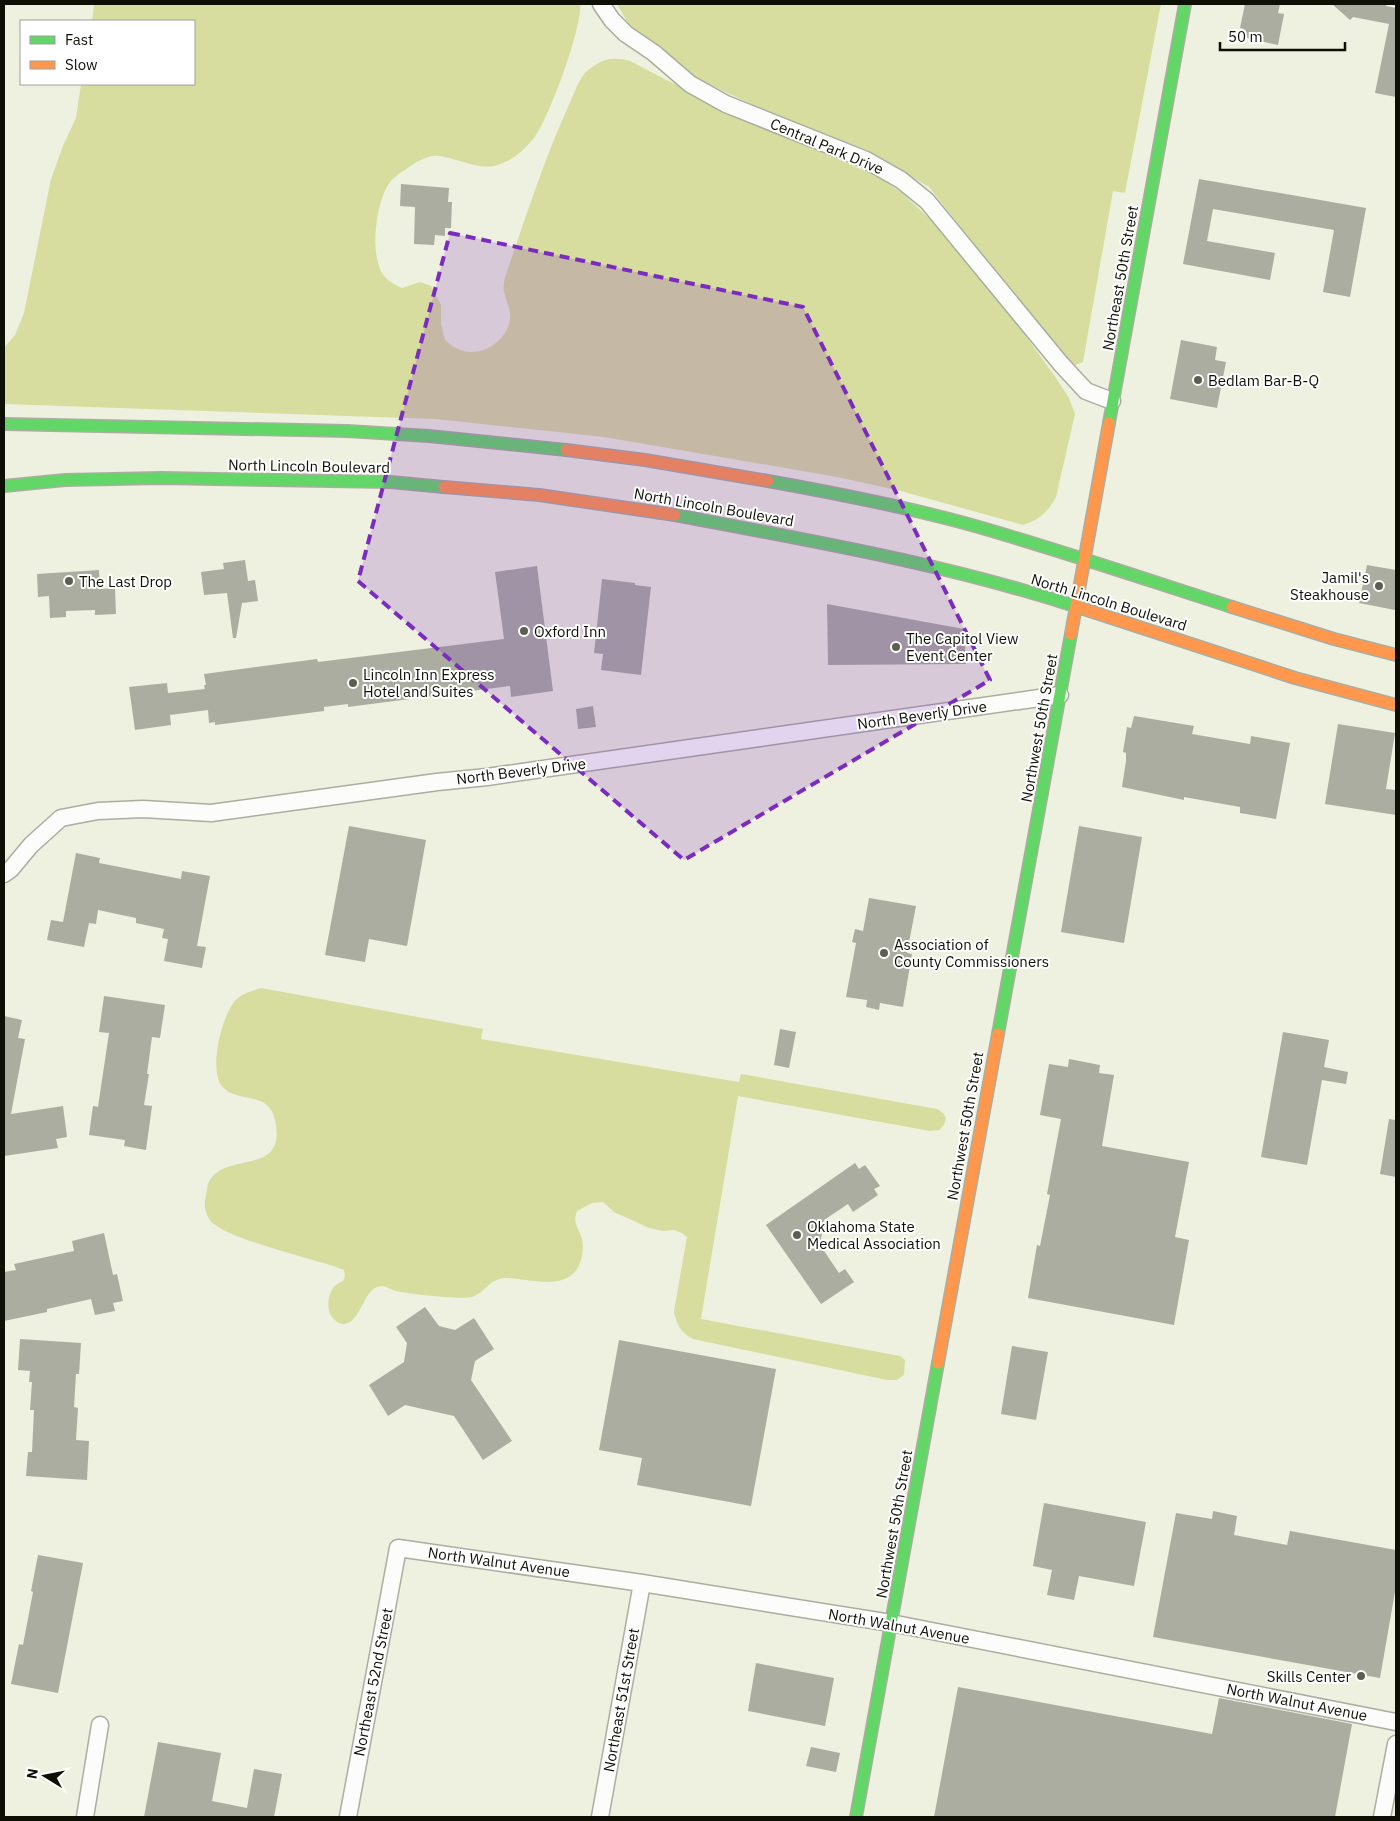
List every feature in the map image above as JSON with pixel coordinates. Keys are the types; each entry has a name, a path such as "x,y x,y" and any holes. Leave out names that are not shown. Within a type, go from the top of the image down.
{"main road":[{"name":"Northeast 50th Street","path":"1084,558 1185,4"},
{"path":"4,424 373,432 506,442 596,452 683,465 904,508 1084,558 1260,616 1396,655"},
{"name":"North Lincoln Boulevard","path":"4,486 65,480 161,478 390,482 539,495 689,516 890,556 966,575 1075,606 1294,678 1396,705"},
{"name":"Northwest 50th Street","path":"856,1817 1084,558"}],"street":[{"name":"Central Park Drive","path":"601,4 612,20 626,34 654,52 690,84 726,104 866,160 908,185 927,201 1043,343 1086,391 1112,401"},
{"name":"North Beverly Drive","path":"4,874 31,844 61,818 98,811 143,809 212,813 487,777 1060,695"},
{"name":"North Walnut Avenue","path":"398,1548 642,1583 891,1623 1396,1722"},
{"name":"Northeast 52nd Street","path":"348,1817 398,1548"},
{"name":"Northeast 51st Street","path":"600,1817 642,1583"},
{"path":"85,1817 100,1725"},
{"path":"1382,1817 1396,1744"}],"highlighted area":[{"path":"450,233 803,307 990,680 684,860 358,581"}],"green space":[{"path":"94,4 580,4 576,32 548,113 534,138 526,147 511,159 487,167 445,157 428,157 398,174 384,193 380,203 375,238 377,260 380,269 386,278 402,288 420,282 431,286 441,305 441,324 445,340 458,349 466,352 475,352 491,346 504,335 510,319 504,290 505,277 542,170 577,85 585,73 601,62 611,59 630,61 730,113 879,177 903,194 933,222 1009,313 1069,398 1075,414 1056,497 1042,515 1034,521 1023,525 901,491 837,477 604,437 435,419 4,404 4,348 15,335 24,313 51,179 76,118 81,85 195,85 195,20 92,20"},
{"path":"617,4 1161,4 1125,193 1113,191 1083,362 1071,367 929,187 867,150 778,117 696,78 630,27"},
{"path":"261,988 483,1029 481,1039 739,1082 741,1074 937,1109 946,1118 944,1125 939,1130 930,1131 738,1096 701,1319 900,1356 905,1360 904,1375 897,1380 887,1380 689,1337 680,1328 674,1311 687,1237 674,1230 663,1231 649,1228 614,1212 603,1202 592,1203 577,1211 575,1221 583,1244 582,1258 577,1269 570,1276 562,1280 542,1282 504,1278 494,1281 477,1295 466,1298 412,1294 380,1286 371,1291 367,1296 354,1319 341,1324 332,1317 328,1302 333,1288 343,1281 345,1276 344,1270 233,1234 218,1227 210,1220 206,1211 205,1202 208,1184 215,1174 226,1168 263,1157 272,1150 276,1138 275,1120 266,1104 227,1091 221,1085 216,1066 219,1040 226,1016 237,999 242,995"}],"building":[{"path":"1245,4 1280,4 1278,13 1284,14 1278,45 1243,37 1244,29 1240,28"},
{"path":"1332,4 1386,4 1386,6 1396,8 1396,97 1375,93 1389,24 1353,17 1350,20"},
{"path":"1199,179 1366,208 1350,297 1323,292 1334,230 1213,209 1207,241 1275,253 1270,280 1183,264"},
{"path":"401,184 449,188 448,202 452,202 451,228 445,228 445,236 435,235 434,245 414,244 415,207 400,206"},
{"name":"Bedlam Bar-B-Q","path":"1181,340 1217,347 1215,360 1226,362 1217,408 1170,399"},
{"path":"245,560 248,581 255,580 258,601 242,603 236,638 233,638 227,593 204,595 201,572 224,569 223,563"},
{"name":"Jamil's Steakhouse","path":"1367,565 1396,570 1395,610 1359,603"},
{"name":"Lincoln Inn Express Hotel and Suites","path":"537,566 553,691 511,697 510,686 348,707 348,704 324,707 324,711 215,725 215,722 209,723 208,710 170,715 171,725 135,730 129,687 167,683 168,693 205,689 204,674 317,659 318,662 504,639 495,572"},
{"name":"The Last Drop","path":"99,570 100,589 115,588 116,614 95,615 95,610 66,611 66,617 50,618 49,596 38,597 37,574"},
{"path":"602,579 651,587 641,675 601,670 603,654 594,653"},
{"name":"The Capitol View Event Center","path":"827,604 964,629 966,664 828,665"},
{"path":"593,706 596,727 578,729 576,709"},
{"path":"1134,716 1194,726 1192,734 1250,744 1251,736 1290,743 1276,819 1240,813 1240,807 1184,797 1184,800 1122,787 1126,761 1126,753 1123,752 1127,727 1131,728"},
{"path":"1338,724 1395,733 1386,789 1396,790 1396,815 1325,804"},
{"path":"349,826 426,840 407,946 369,939 365,962 325,955"},
{"path":"1079,826 1142,837 1124,943 1061,932"},
{"path":"76,853 100,858 99,863 181,879 182,871 210,876 197,946 206,947 202,968 164,961 168,939 162,938 164,929 136,923 136,918 98,910 96,924 89,923 84,947 47,940 51,920 63,922"},
{"name":"Association of County Commissioners","path":"869,898 916,906 907,953 912,954 903,1007 880,1003 879,1010 866,1007 867,1000 846,997 856,943 852,942 855,929 863,931"},
{"path":"104,996 165,1005 160,1038 152,1037 147,1074 149,1074 144,1105 152,1106 146,1150 124,1146 125,1140 89,1135 93,1106 98,1107 109,1033 99,1032"},
{"path":"4,1016 22,1020 18,1038 25,1039 11,1114 63,1106 67,1137 56,1139 58,1148 4,1156"},
{"path":"780,1029 796,1032 789,1068 774,1065"},
{"path":"1283,1032 1329,1040 1324,1067 1348,1072 1346,1084 1322,1080 1307,1165 1261,1157"},
{"path":"1069,1059 1100,1065 1099,1073 1114,1075 1102,1146 1189,1162 1175,1237 1189,1240 1174,1325 1028,1298 1037,1245 1040,1246 1050,1195 1047,1194 1061,1119 1040,1115 1049,1064 1068,1067"},
{"path":"1389,1119 1396,1120 1396,1177 1380,1174"},
{"name":"Oklahoma State Medical Association","path":"855,1163 859,1169 865,1165 880,1186 874,1189 878,1195 853,1212 848,1204 824,1220 820,1245 839,1273 845,1269 854,1282 821,1304 766,1225"},
{"path":"104,1233 113,1275 117,1274 123,1301 113,1303 115,1311 95,1315 91,1299 47,1309 47,1312 4,1321 4,1272 16,1270 14,1264 74,1251 72,1241"},
{"path":"425,1307 439,1326 455,1330 474,1318 494,1349 475,1361 471,1380 512,1441 483,1460 454,1416 405,1405 388,1416 369,1385 404,1362 407,1343 396,1327"},
{"path":"20,1339 81,1343 79,1374 76,1374 74,1407 78,1408 76,1440 89,1441 87,1480 26,1476 28,1452 32,1452 34,1410 30,1410 32,1382 29,1382 30,1371 18,1370"},
{"path":"619,1340 776,1369 751,1506 637,1485 642,1458 599,1450"},
{"path":"1012,1346 1048,1352 1036,1420 1001,1414"},
{"path":"1044,1503 1146,1522 1134,1586 1079,1576 1074,1600 1047,1595 1052,1570 1033,1566"},
{"path":"1213,1511 1237,1516 1234,1535 1287,1545 1290,1531 1396,1550 1396,1586 1380,1678 1153,1637 1176,1513 1212,1519"},
{"path":"38,1555 83,1563 58,1693 11,1684 19,1644 23,1645"},
{"path":"756,1663 834,1678 825,1726 748,1711"},
{"path":"958,1687 1212,1734 1219,1698 1352,1724 1335,1817 934,1817"},
{"path":"158,1742 221,1753 212,1801 247,1808 254,1769 282,1774 274,1817 144,1817"},
{"path":"811,1747 840,1753 836,1772 806,1766"}],"traffic: fast":[{"path":"1109,423 1185,4"},
{"path":"4,424 347,431 429,436 566,450"},
{"path":"4,486 65,480 161,478 390,482 444,487"},
{"path":"768,481 868,500 968,524 1232,607"},
{"path":"675,515 881,555 983,579 1084,609"},
{"path":"998,1034 1071,634"},
{"path":"856,1817 938,1363"}],"traffic: slow":[{"path":"1071,634 1109,423"},
{"path":"566,450 645,460 768,481"},
{"path":"444,487 539,495 675,515"},
{"path":"1232,607 1334,639 1396,655"},
{"path":"1084,609 1295,678 1396,705"},
{"path":"938,1363 998,1034"}],"place":[{"name":"Bedlam Bar-B-Q","path":"1198,380"},
{"name":"The Last Drop","path":"69,581"},
{"name":"Jamil's Steakhouse","path":"1379,586"},
{"name":"Oxford Inn","path":"524,631"},
{"name":"The Capitol View Event Center","path":"896,647"},
{"name":"Lincoln Inn Express Hotel and Suites","path":"353,683"},
{"name":"Association of County Commissioners","path":"884,953"},
{"name":"Oklahoma State Medical Association","path":"797,1235"},
{"name":"Skills Center","path":"1361,1676"}]}
